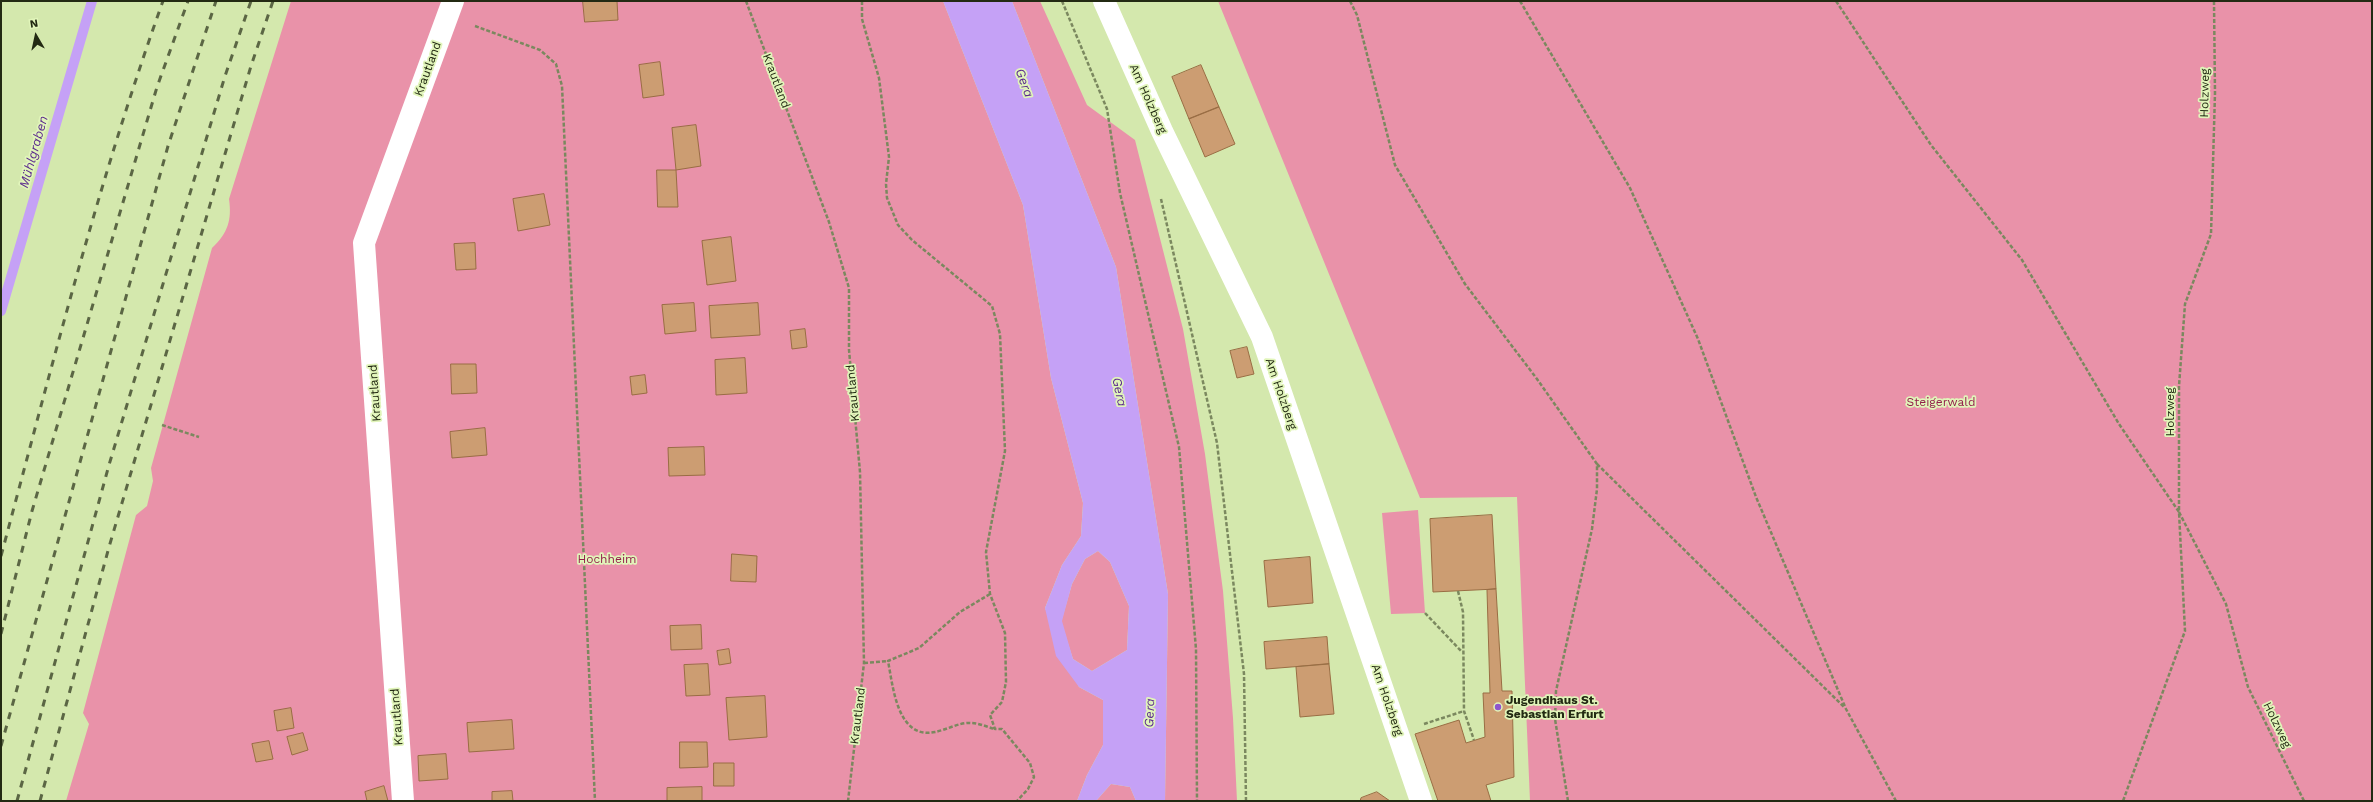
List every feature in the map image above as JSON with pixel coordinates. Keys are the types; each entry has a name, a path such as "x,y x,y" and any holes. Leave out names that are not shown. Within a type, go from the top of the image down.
{"street":[{"name":"Am Holzberg","path":"1104,1 1162,131 1262,337 1422,801"},
{"name":"Krautland","path":"403,801 364,243 451,8"}],"path":[{"name":"Krautland","path":"746,1 829,222 849,288 849,350 860,472 864,662 848,801"},
{"path":"862,1 862,19 879,78 889,156 886,184 887,198 898,225 912,240 992,306 1000,334 1005,452 986,552 990,594 1005,633 1006,682 1002,702 990,715 995,729"},
{"path":"1062,1 1107,109 1120,192 1179,447 1196,649 1197,801"},
{"path":"1350,1 1357,15 1395,165 1465,284 1597,464 1846,709"},
{"path":"1520,1 1630,188 1698,339 1756,497 1846,709 1882,778 1896,801"},
{"path":"1836,1 1931,145 2022,260 2119,424 2179,512 2184,631 2123,801"},
{"name":"Holzweg","path":"2214,1 2215,93 2211,234 2185,304 2179,386 2179,512 2226,604 2248,687 2304,801"},
{"path":"451,8 540,50 556,64 562,86 595,801"},
{"path":"1160,196 1217,443 1244,674 1246,801"},
{"path":"162,426 199,437"},
{"path":"1568,801 1555,719 1556,691 1592,530 1597,490 1597,464"},
{"path":"1458,591 1462,612 1464,711 1474,740"},
{"path":"864,662 888,661 919,648 960,612 990,594"},
{"path":"1425,613 1462,652"},
{"path":"888,661 898,711 906,722 921,731 933,733 970,722 995,729 1002,729 1030,763 1034,777 1028,789 1017,801"},
{"path":"1417,726 1464,711"}],"green space":[{"name":"Hochheim","path":"291,1 943,1 1023,205 1051,378 1083,503 1081,536 1062,565 1045,608 1079,687 1103,700 1103,745 1087,775 1077,801 66,801 89,724 83,713 136,515 147,506 153,481 151,468 212,248 222,237 228,226 230,213 229,199"},
{"path":"1012,1 1040,1 1087,105 1135,140 1183,329 1205,454 1223,591 1233,718 1237,801 1165,801 1168,594 1116,267"},
{"name":"Steigerwald","path":"1218,1 2372,1 2372,801 1530,801 1517,497 1420,498"},
{"path":"1418,510 1425,613 1391,614 1382,513"},
{"path":"1098,551 1110,562 1129,606 1127,650 1092,671 1073,659 1061,622 1072,584 1085,559"},
{"path":"1111,784 1130,787 1136,801 1096,801"}],"water":[{"name":"Gera","path":"943,1 1012,1 1116,267 1168,594 1165,801 1136,801 1130,787 1111,784 1096,801 1077,801 1087,775 1103,745 1103,700 1079,687 1056,656 1045,608 1062,565 1081,536 1083,503 1051,378 1023,205","holes":["1098,551 1110,562 1129,606 1127,650 1092,671 1073,659 1062,621 1072,584 1085,559"]}],"building":[{"path":"583,1 617,1 618,20 585,22"},
{"path":"660,62 664,95 643,98 639,65"},
{"path":"1201,65 1219,107 1189,119 1172,77"},
{"path":"1219,107 1235,144 1205,157 1189,119"},
{"path":"696,125 701,166 676,170 672,128"},
{"path":"657,170 676,170 678,207 658,207"},
{"path":"544,194 550,225 518,231 513,199"},
{"path":"731,237 736,281 707,285 702,241"},
{"path":"475,243 476,269 456,270 454,244"},
{"path":"694,303 696,331 665,334 662,305"},
{"path":"758,303 760,335 711,338 709,306"},
{"path":"805,329 807,347 792,349 790,331"},
{"path":"1247,347 1254,374 1237,378 1230,351"},
{"path":"745,358 747,393 716,395 715,360"},
{"path":"451,364 476,364 477,393 452,394"},
{"path":"645,375 647,393 632,395 630,377"},
{"path":"485,428 487,455 452,458 450,432"},
{"path":"704,447 705,475 669,476 668,448"},
{"path":"1492,515 1496,589 1433,592 1430,519"},
{"path":"732,554 757,556 756,582 731,581"},
{"path":"1310,557 1313,603 1268,607 1264,561"},
{"name":"Jugendhaus St. Sebastian Erfurt","path":"1496,589 1502,691 1512,691 1514,777 1486,785 1491,801 1438,801 1415,734 1459,720 1466,743 1485,737 1483,693 1490,693 1487,590"},
{"path":"701,625 702,649 671,650 670,626"},
{"path":"1327,637 1329,664 1266,669 1264,642"},
{"path":"729,649 731,663 719,665 717,651"},
{"path":"708,664 710,695 686,696 684,665"},
{"path":"1329,664 1334,714 1300,717 1296,667"},
{"path":"765,696 767,737 729,740 726,698"},
{"path":"291,708 294,728 277,731 274,711"},
{"path":"512,720 514,749 469,752 467,723"},
{"path":"303,733 308,750 292,755 287,737"},
{"path":"269,741 273,759 256,762 252,744"},
{"path":"680,742 707,742 708,767 680,768"},
{"path":"446,754 448,779 419,781 418,756"},
{"path":"714,763 734,763 734,786 714,786"},
{"path":"384,786 388,801 367,801 365,792"},
{"path":"702,787 702,801 667,801 667,788"},
{"path":"512,791 513,801 492,801 492,792"},
{"path":"1377,792 1390,801 1360,801 1361,798"}],"waterway":[{"name":"Mühlgraben","path":"1,311 92,1"}],"railway":[{"path":"1,556 96,207 139,69 163,1"},
{"path":"1,634 32,511 157,87 188,1"},
{"path":"1,746 168,146 216,1"},
{"path":"17,801 109,465 225,76 251,1"},
{"path":"40,801 109,547 251,66 273,1"}],"place":[{"name":"Jugendhaus St. Sebastian Erfurt","path":"1498,707"}]}
